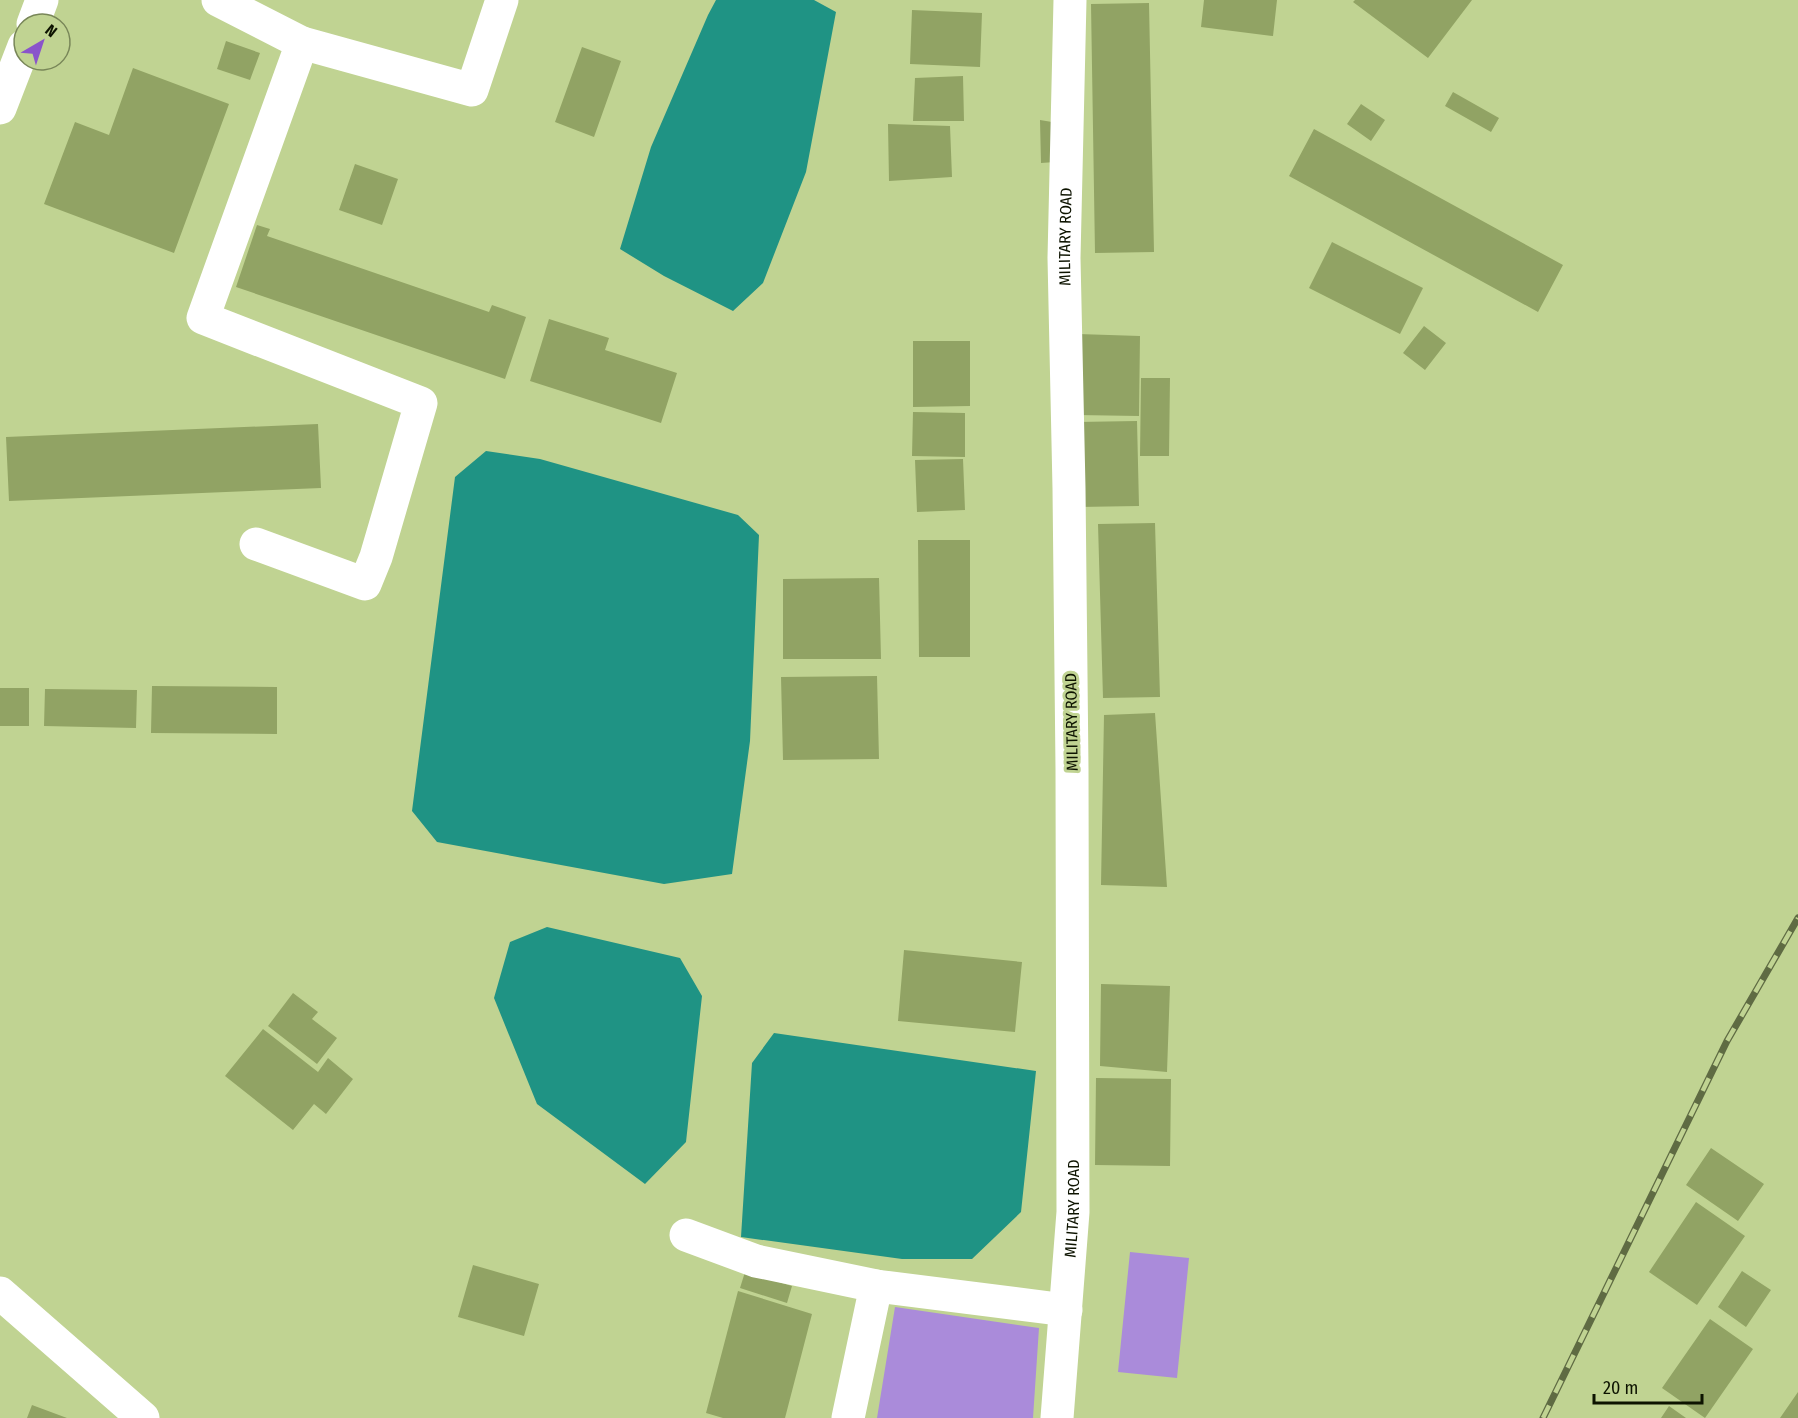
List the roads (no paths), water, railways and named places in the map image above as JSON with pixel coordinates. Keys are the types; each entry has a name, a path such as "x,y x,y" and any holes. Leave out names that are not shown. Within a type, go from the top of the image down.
{"street":[{"path":"219,0 302,43 472,90 502,0"},
{"name":"MILITARY ROAD","path":"1057,1418 1073,1212 1074,1014 1069,488 1064,258 1069,13"},
{"path":"256,544 365,585 376,557 421,403 203,318 302,43"},
{"path":"1,100 13,72"},
{"path":"686,1235 756,1261 876,1286 1066,1310"},
{"path":"848,1418 876,1286"},
{"path":"0,1293 143,1418"}],"water":[{"path":"716,0 814,0 836,12 806,172 763,283 733,311 664,276 620,249 651,147"},
{"path":"486,451 540,459 738,515 759,535 750,741 732,874 664,884 437,842 412,811 455,477"},
{"path":"547,927 680,958 702,996 686,1142 645,1184 537,1104 494,998 510,942"},
{"path":"774,1033 1036,1071 1021,1212 972,1259 902,1259 741,1237 752,1063"}],"railway":[{"path":"1543,1418 1727,1041 1798,918"}]}
